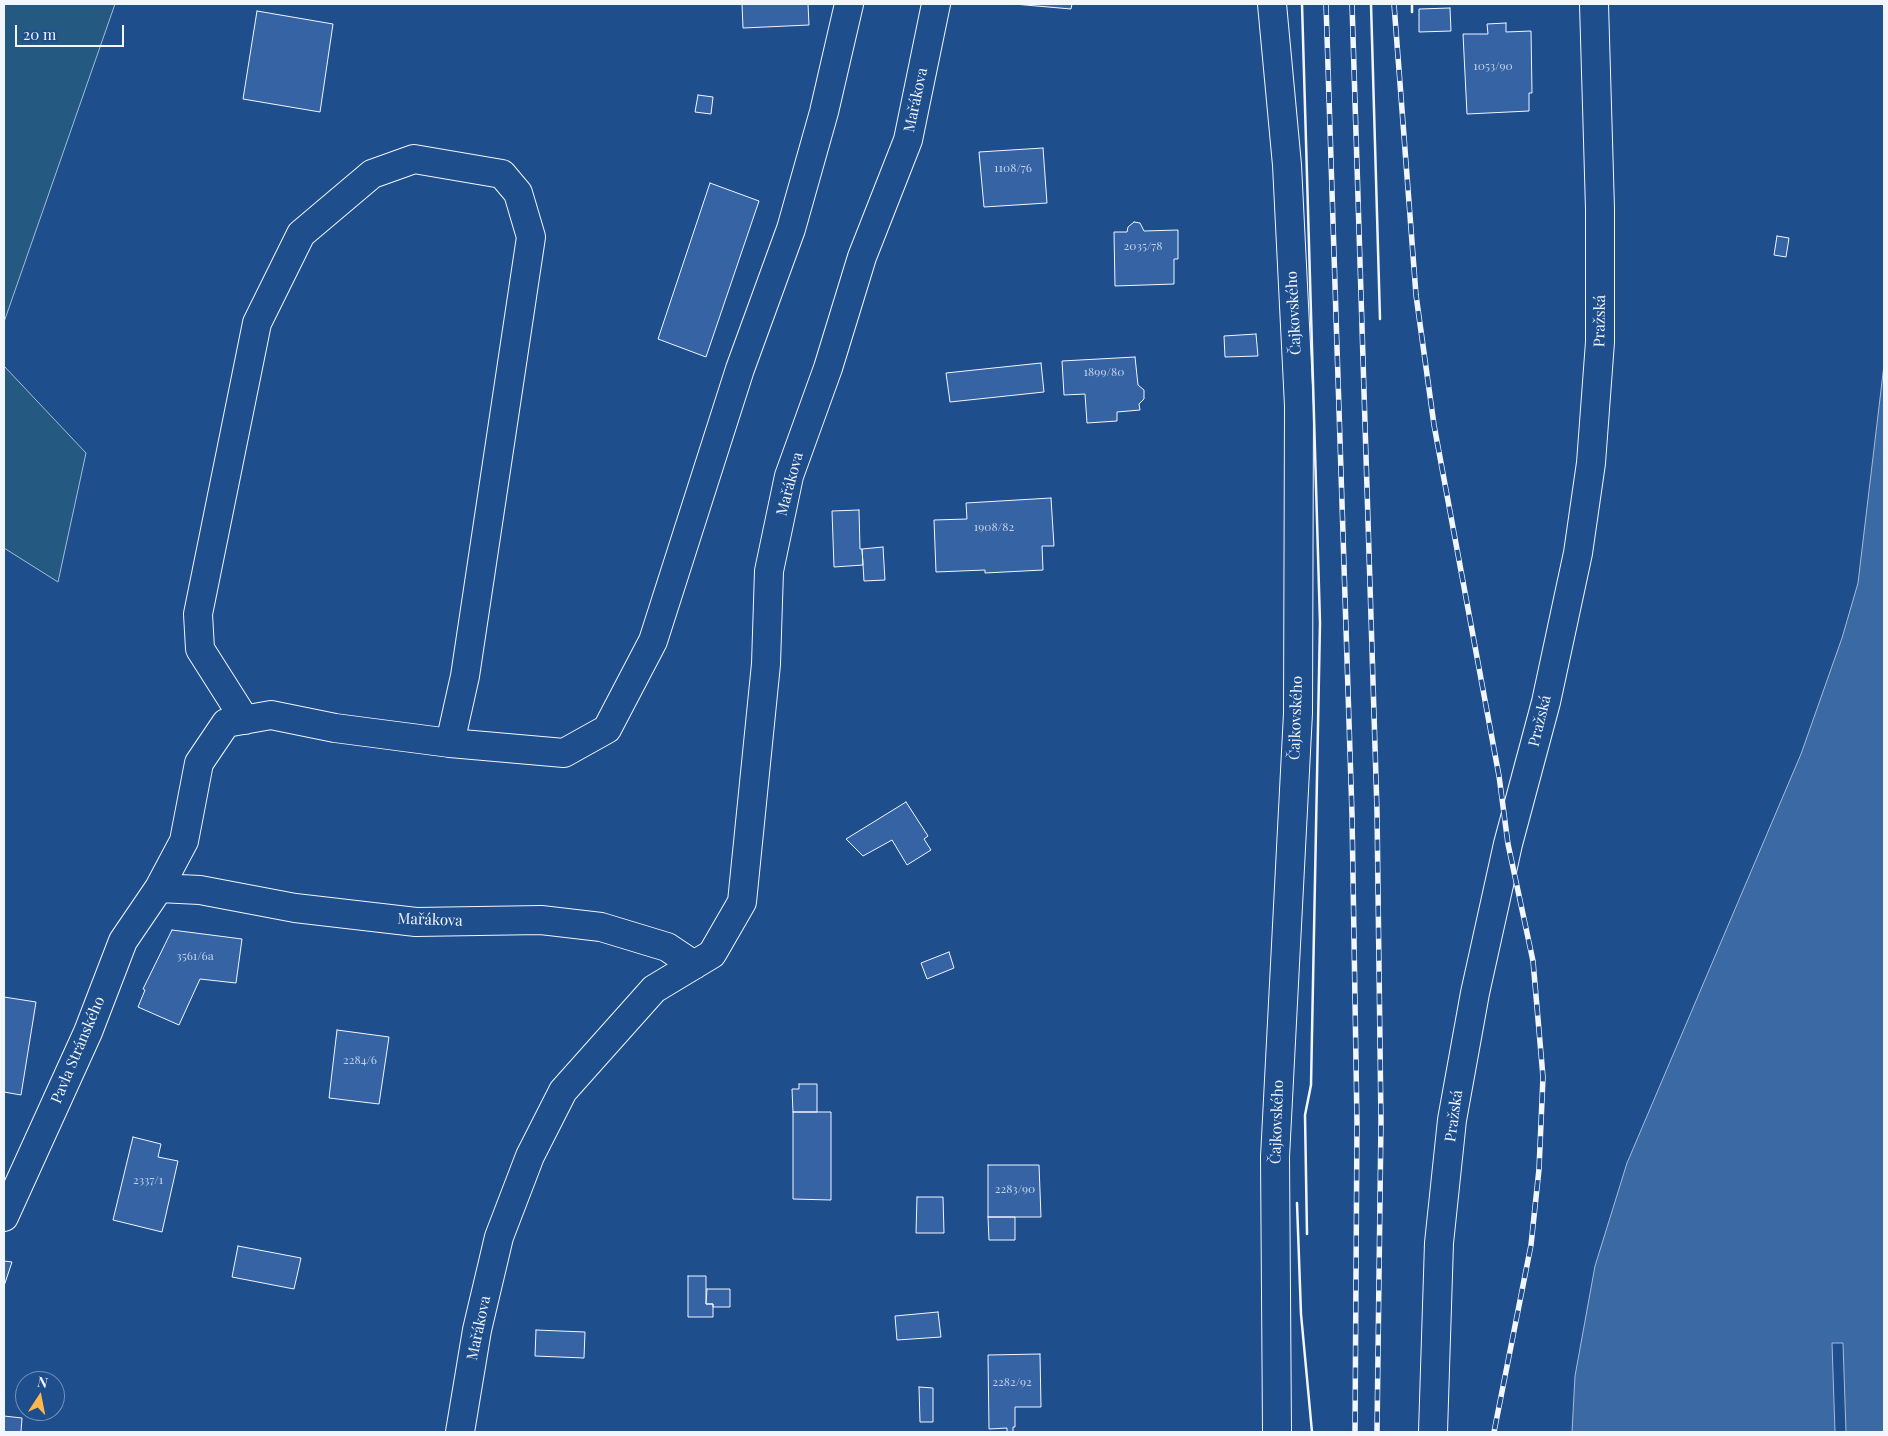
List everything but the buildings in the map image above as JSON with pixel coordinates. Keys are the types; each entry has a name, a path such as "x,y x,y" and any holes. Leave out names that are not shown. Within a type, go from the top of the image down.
{"street":[{"name":"Pavla Stránského","path":"4,1217 88,1032 123,941 159,888 184,842 199,763 226,723 271,715 335,728 450,743 564,753 607,729 652,641 740,369 791,228 824,112 849,4"},
{"name":"Mařákova","path":"460,1432 477,1330 499,1237 530,1156 563,1091 654,990 712,954 742,902 766,664 769,571 789,476 828,368 862,257 908,140 936,4"},
{"name":"Čajkovského","path":"1272,4 1287,165 1299,406 1298,713 1275,1157 1277,1432"},
{"name":"Pražská","path":"1434,1432 1439,1243 1452,1120 1477,983 1508,844 1546,702 1578,553 1591,463 1600,342 1600,209 1594,4"},
{"path":"245,720 200,649 198,614 258,323 301,234 372,174 414,159 502,174 518,193 531,237 465,676 450,743"},
{"name":"Mařákova","path":"159,888 200,890 294,908 416,922 541,920 601,928 667,947 694,965"}],"shaded area":[{"path":"4,4 115,4 4,322"},
{"path":"1884,365 1884,1432 1846,1432 1843,1343 1832,1343 1835,1432 1572,1432 1575,1376 1595,1266 1627,1163 1801,754 1842,638 1858,583"},
{"path":"4,366 86,453 58,582 4,548"}],"railway":[{"path":"1326,4 1352,815 1357,1123 1355,1432"},
{"path":"1352,4 1377,811 1381,1122 1377,1432"},
{"path":"1394,4 1416,295 1434,425 1499,776 1508,844 1533,961 1543,1077 1539,1169 1531,1245 1494,1432"}],"wall":[{"path":"1302,4 1320,623 1311,1085 1305,1115 1307,1234"},
{"path":"1371,4 1380,319"},
{"path":"1412,4 1412,12"},
{"path":"1297,1203 1301,1314 1312,1432"}]}
